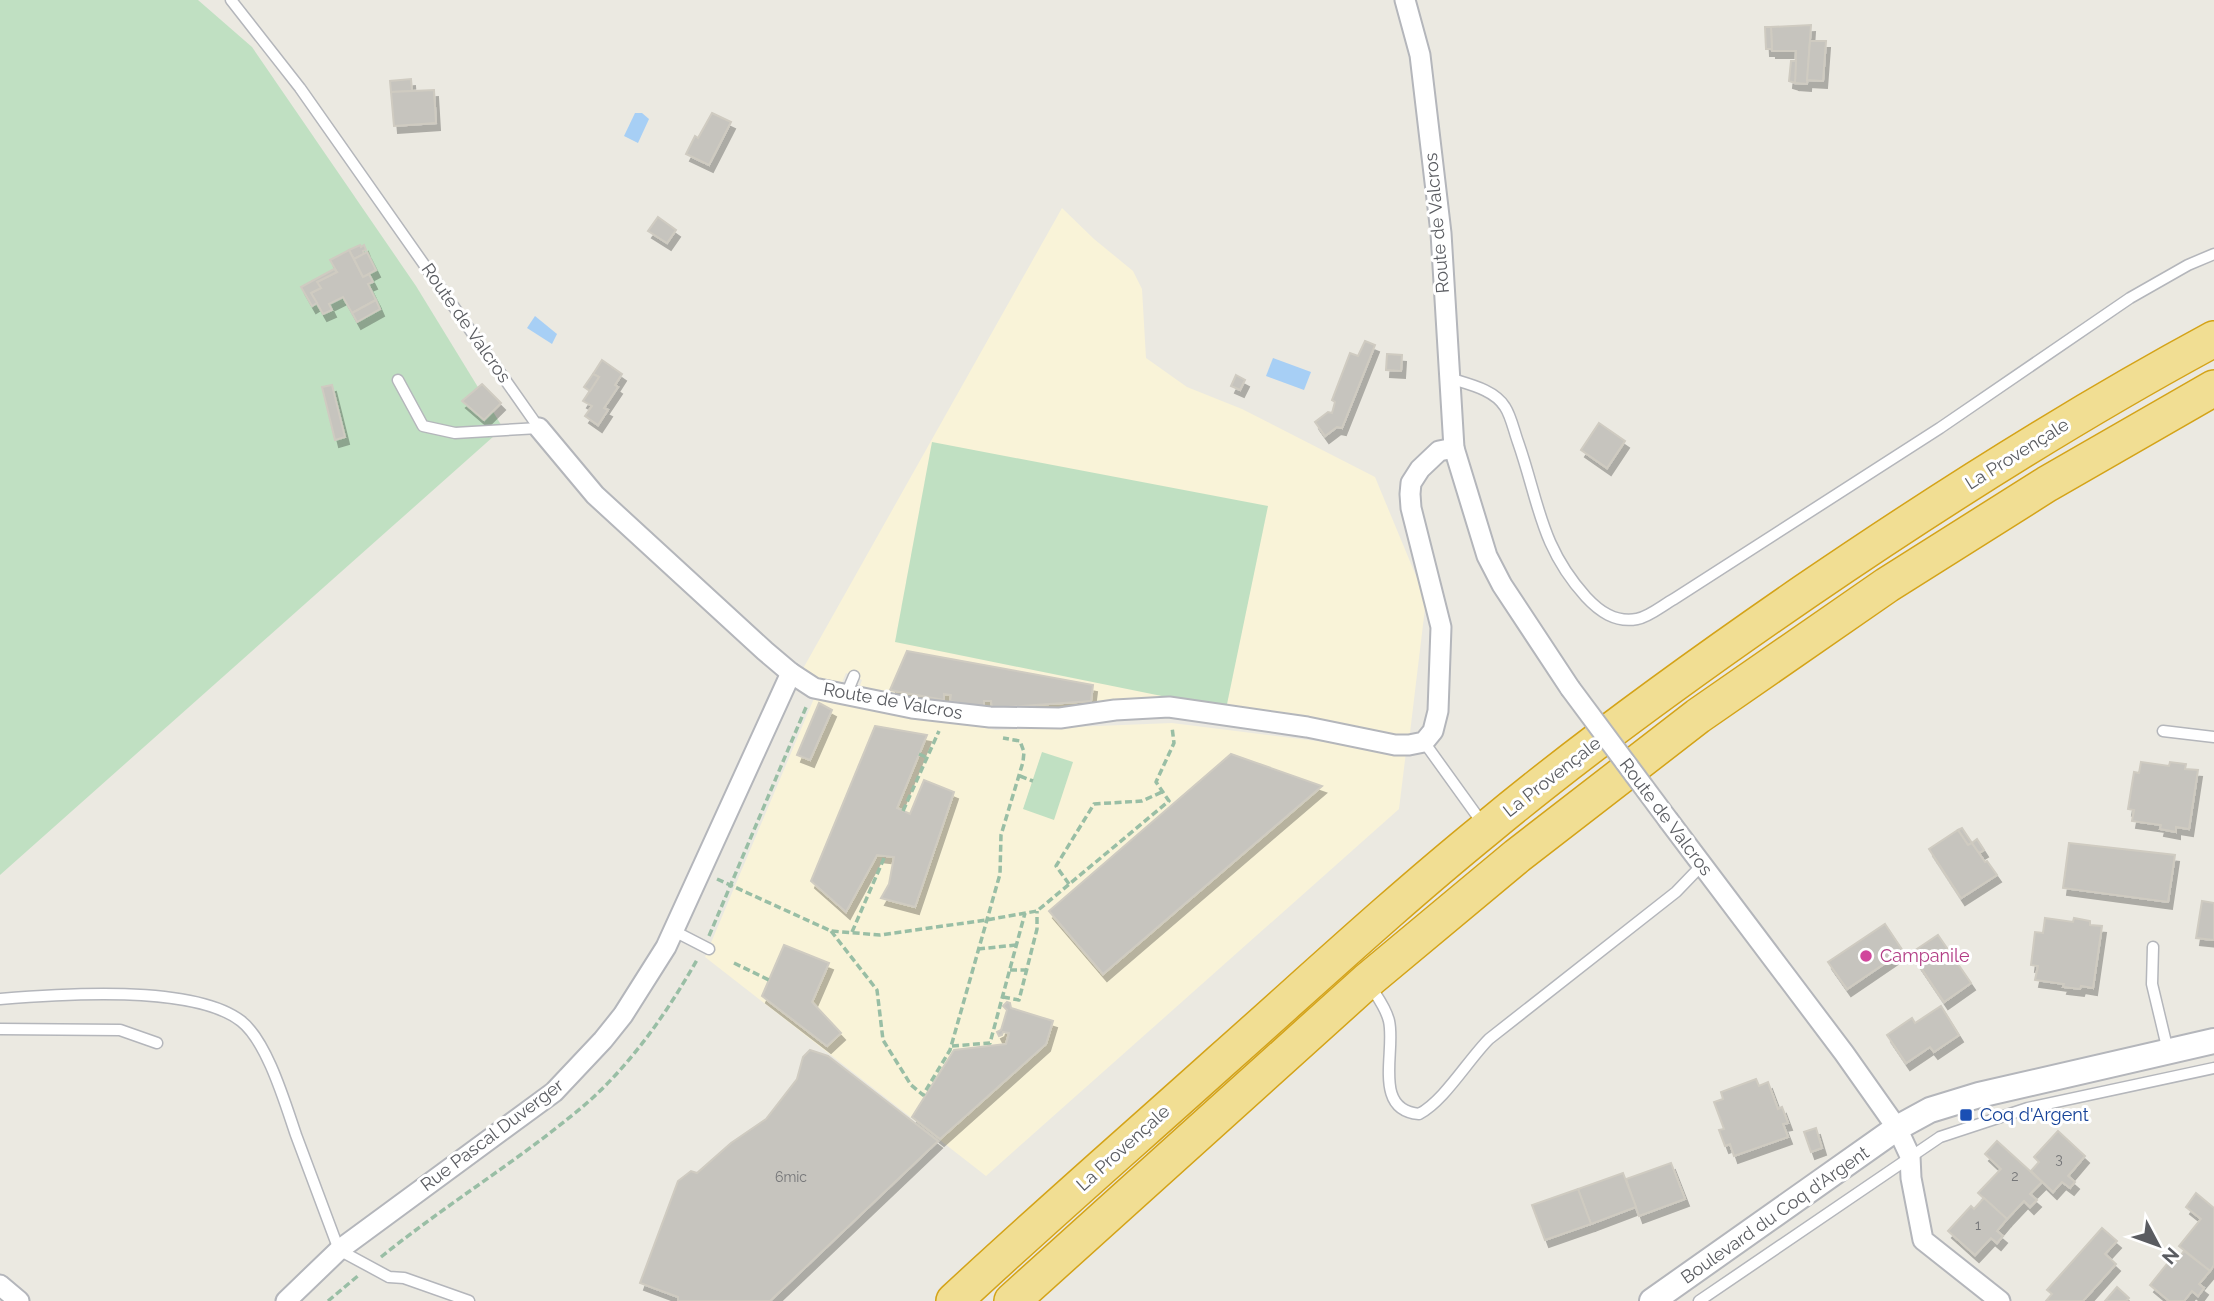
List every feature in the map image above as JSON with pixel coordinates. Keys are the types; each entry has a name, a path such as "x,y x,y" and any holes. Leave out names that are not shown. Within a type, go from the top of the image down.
{"highway":[{"name":"La Provençale","path":"954,1301 1326,967 1486,828 1720,650 1871,547 2081,415 2214,339"},
{"path":"1013,1301 1367,981 1517,856 1698,716 1887,585 2012,506 2214,388"},
{"path":"1032,1301 1302,1038"}],"street":[{"name":"Route de Valcros","path":"1405,0 1420,55 1441,233 1454,448 1487,556 1508,596 1570,688 1844,1052 1897,1128 1910,1156 1911,1178 1923,1240 2000,1301"},
{"name":"Route de Valcros","path":"539,428 595,495 791,673 814,688 912,708 990,717 1059,718 1115,710 1169,707 1307,727 1395,745 1409,746 1424,742"},
{"path":"1424,742 1433,730 1438,711 1441,627 1411,508 1411,484 1420,469 1439,452 1454,448"},
{"name":"Rue Pascal Duverger","path":"286,1301 339,1250 554,1092 623,1015 674,931 791,673"},
{"name":"Boulevard du Coq d'Argent","path":"1652,1301 1897,1128 1945,1105 2022,1084 2214,1041"},
{"path":"1,1287 19,1301"}],"lane":[{"name":"Route de Valcros","path":"231,0 315,110 539,428"},
{"path":"1448,378 1484,389 1505,405 1539,517 1550,545 1569,578 1600,612 1617,619 1638,619 1674,599 1940,428 2130,298 2188,265 2214,254"},
{"path":"398,380 423,426 455,433 539,428"},
{"path":"846,696 854,676"},
{"path":"2163,731 2214,737"},
{"path":"1424,742 1486,828"},
{"path":"1367,981 1384,1006 1389,1019 1389,1089 1392,1098 1405,1111 1419,1114 1437,1100 1489,1039 1676,892 1702,865"},
{"path":"674,931 709,948"},
{"path":"2153,947 2152,984 2168,1051"},
{"path":"0,999 134,995 173,999 220,1009 242,1022 268,1062 339,1250 389,1277 404,1278 469,1301"},
{"path":"0,1029 120,1030 157,1043"},
{"name":"Boulevard du Coq d'Argent","path":"1699,1301 1940,1137 2028,1108 2214,1068"}],"path":[{"path":"701,872 831,931 880,935 1037,911 1169,801 1156,782 1174,743 1169,707"},
{"path":"903,811 938,731 951,732"},
{"path":"831,931 877,990 883,1040 911,1085 923,1095 952,1046 1000,874 1001,835 1020,776 1024,752 1023,746 1015,739 1002,738"},
{"path":"919,754 926,757"},
{"path":"1020,776 1033,781"},
{"path":"1069,884 1055,866 1094,804 1142,801 1162,792"},
{"path":"852,932 885,856"},
{"path":"1003,997 1019,1000 1037,929 1037,911"},
{"path":"952,1046 990,1043 1025,914"},
{"path":"978,949 1016,945"},
{"path":"734,963 769,980"},
{"path":"1010,970 1027,970"}],"shaded area":[{"path":"1062,208 1133,271 1142,289 1146,358 1187,387 1242,409 1375,477 1426,600 1409,741 1236,710 1036,713 857,693 862,680 846,673 840,687 800,674"},
{"path":"815,696 996,730 1172,723 1406,752 1399,809 986,1176 705,957"}],"green space":[{"path":"0,0 198,0 252,47 416,286 503,428 0,875"},
{"path":"932,442 1268,506 1226,709 895,642"},
{"path":"1042,752 1073,762 1054,820 1023,809"}],"water":[{"path":"635,113 642,113 649,119 638,143 624,136"},
{"path":"535,316 557,334 552,344 527,328"},
{"path":"1273,358 1311,372 1304,390 1266,376"}],"building":[{"path":"1811,25 1807,84 1795,83 1796,51 1772,51 1771,27"},
{"path":"1765,27 1771,27 1772,49 1766,49"},
{"path":"1810,41 1826,41 1823,81 1807,80"},
{"path":"1791,61 1796,61 1795,83 1789,81"},
{"path":"411,79 412,91 391,92 390,81"},
{"path":"434,90 436,123 394,126 391,92"},
{"path":"712,113 731,122 709,165 686,154"},
{"path":"658,217 676,230 667,243 648,231"},
{"path":"364,245 366,250 354,259 349,250"},
{"path":"349,250 363,277 369,274 373,282 368,284 376,300 352,313 343,297 329,304 332,310 323,314 311,293 321,288 317,282 337,272 330,260"},
{"path":"367,252 376,270 363,277 354,259"},
{"path":"334,269 337,272 317,282 321,288 311,293 317,303 312,306 301,287"},
{"path":"376,300 380,309 357,322 352,313"},
{"path":"1365,341 1375,345 1342,428 1337,427 1325,436 1315,422 1328,412 1332,413 1335,402 1332,400 1350,353 1358,356"},
{"path":"1387,354 1402,355 1401,371 1386,370"},
{"path":"602,360 622,374 615,385 618,387 604,408 608,410 598,425 585,416 592,406 583,401 599,377 593,374"},
{"path":"593,374 599,377 590,391 584,387"},
{"path":"1236,375 1245,380 1240,390 1231,386"},
{"path":"482,384 501,403 484,420 462,401"},
{"path":"332,385 345,437 335,440 322,387"},
{"path":"1599,423 1625,441 1607,468 1581,450"},
{"path":"907,651 1093,685 1091,701 992,708 991,701 984,701 984,708 950,701 951,695 944,694 944,700 890,690"},
{"path":"819,703 832,710 810,760 797,755"},
{"path":"875,726 927,735 897,808 910,814 924,780 954,792 915,907 881,898 889,884 894,857 877,855 846,912 811,881"},
{"path":"1231,754 1322,786 1103,974 1049,911"},
{"path":"2141,762 2169,766 2170,762 2186,764 2185,769 2198,770 2189,829 2176,827 2176,832 2160,829 2161,825 2132,821 2134,810 2128,809 2134,772 2139,773"},
{"path":"1962,828 1972,843 1968,845 1958,830"},
{"path":"1958,830 1968,845 1972,843 1997,875 1961,898 1929,849"},
{"path":"1977,839 1984,850 1979,853 1972,843"},
{"path":"2069,843 2175,855 2168,902 2063,888"},
{"path":"2202,901 2214,903 2214,940 2196,938"},
{"path":"2045,918 2073,922 2074,918 2090,921 2090,925 2102,926 2093,988 2063,987 2064,984 2035,980 2038,966 2031,965 2035,932 2043,933"},
{"name":"Campanile","path":"1885,924 1903,951 1847,989 1828,962"},
{"path":"1938,935 1971,983 1944,1002 1911,953"},
{"path":"784,945 829,963 812,1002 841,1033 827,1046 762,996"},
{"path":"1007,1002 1011,1008 1053,1021 1046,1044 940,1139 912,1117 954,1050 1006,1044 1009,1033 1003,1032 999,1036 997,1032 1001,1030 1007,1010 1003,1006"},
{"path":"1941,1006 1959,1035 1934,1052 1930,1047 1906,1063 1887,1035 1912,1018 1915,1023"},
{"path":"810,1050 828,1056 938,1141 770,1301 678,1301 678,1297 640,1283 678,1181 691,1171 697,1173 731,1143 766,1119 797,1079 803,1057"},
{"path":"1756,1079 1759,1086 1768,1082 1778,1109 1782,1107 1788,1123 1783,1124 1788,1137 1734,1156 1730,1144 1725,1146 1719,1130 1724,1129 1714,1102 1723,1099 1721,1092"},
{"path":"1816,1128 1822,1148 1811,1152 1804,1132"},
{"path":"2058,1131 2085,1156 2068,1176 2075,1182 2070,1188 2062,1182 2053,1192 2031,1171 2039,1162 2034,1157"},
{"path":"1997,1141 2042,1182 2030,1194 2037,1200 2030,1207 2024,1201 2007,1219 1978,1193 2001,1169 1985,1154"},
{"path":"1671,1163 1685,1199 1639,1216 1626,1179"},
{"path":"1623,1173 1636,1207 1591,1224 1578,1189"},
{"path":"1578,1189 1591,1224 1545,1240 1532,1205"},
{"path":"2196,1193 2214,1208 2214,1265 2210,1271 2179,1246 2201,1219 2186,1207"},
{"path":"1984,1198 2007,1219 1997,1231 2003,1236 1997,1243 1991,1238 1975,1255 1948,1231 1971,1206 1974,1209"},
{"path":"2102,1228 2117,1241 2105,1254 2116,1264 2083,1301 2046,1301 2052,1294 2047,1290"},
{"path":"2184,1251 2210,1271 2199,1284 2204,1288 2198,1296 2192,1291 2184,1301 2169,1301 2150,1285 2171,1259 2175,1263"},
{"path":"2117,1287 2129,1298 2126,1301 2105,1301"}],"place":[{"name":"Campanile","path":"1866,956"},
{"name":"Coq d'Argent","path":"1966,1115"}]}
